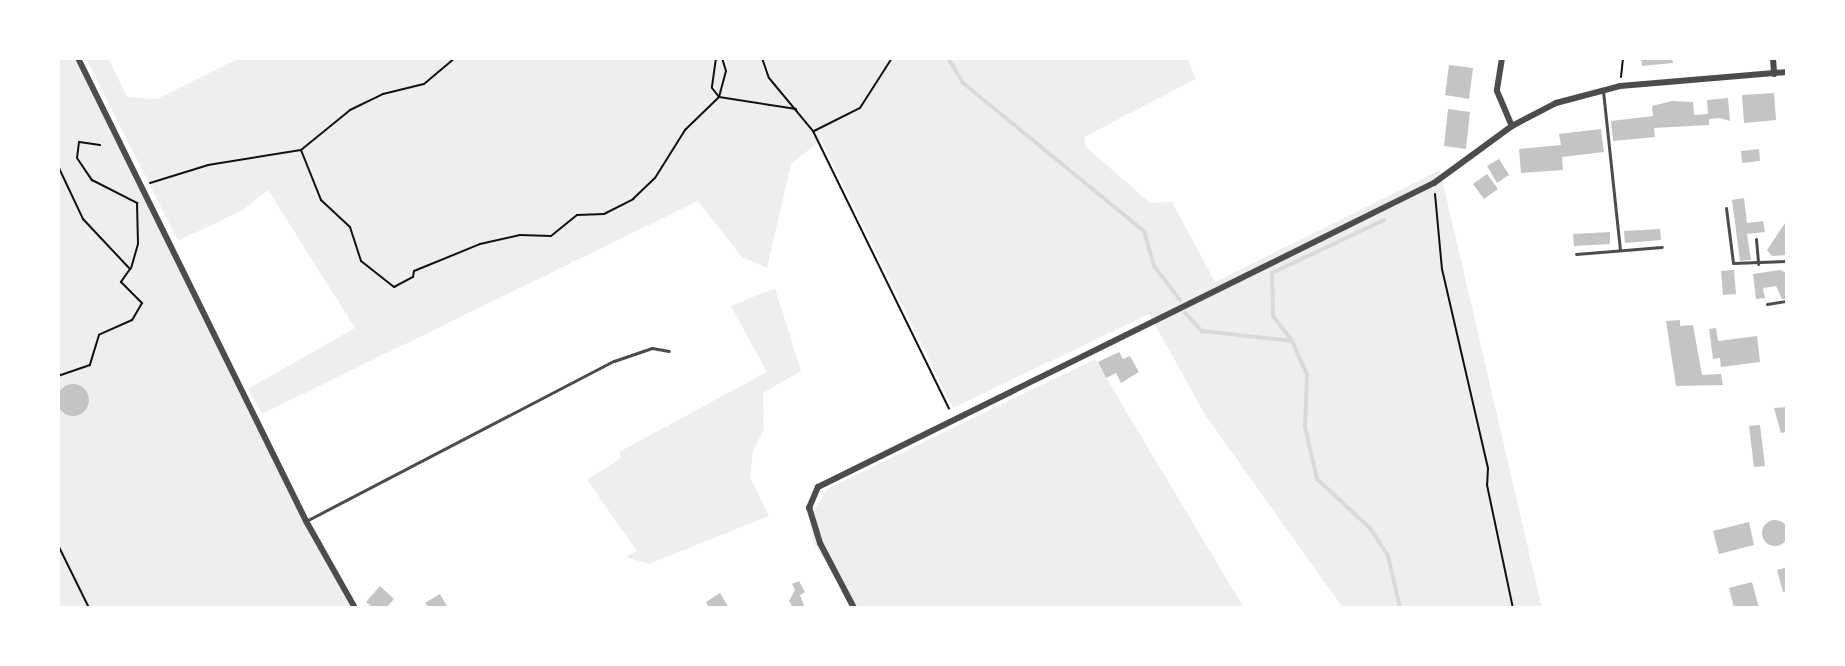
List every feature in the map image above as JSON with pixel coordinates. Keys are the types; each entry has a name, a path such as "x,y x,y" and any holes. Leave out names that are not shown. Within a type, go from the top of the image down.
{"street":[{"path":"78,58 306,521 355,608"},
{"path":"1502,58 1497,91 1512,126"},
{"path":"1773,58 1774,74"},
{"path":"854,608 820,543 810,499 818,487 1434,183 1512,126 1556,103 1620,86 1787,72"}],"lane":[{"path":"1603,91 1620,250"},
{"path":"1726,208 1733,263 1787,261"},
{"path":"1756,239 1758,264"},
{"path":"1576,254 1662,247"},
{"path":"1767,304 1787,301"},
{"path":"306,521 614,361 652,348 669,351"}],"path":[{"path":"142,186 198,168 301,150 350,110 383,94 424,84 455,58"},
{"path":"716,58 712,88 719,97 727,102 796,109"},
{"path":"301,150 321,200 350,227 361,261 394,287 413,277 414,271 480,244 520,235 551,236 577,215 604,214 633,199 655,178 685,130 719,97 726,71 722,58"},
{"path":"762,58 769,78 813,131 953,418"},
{"path":"813,131 860,108 892,58"},
{"path":"1620,86 1623,58"},
{"path":"58,376 90,365 99,335 132,320 142,303 121,282 130,269 138,244 137,203 92,180 77,158 79,142 100,145"},
{"path":"58,166 83,219 130,269"},
{"path":"1434,183 1442,269 1488,468 1487,485 1513,608"},
{"path":"58,545 89,608"}],"shaded area":[{"path":"58,58 75,58 351,608 58,608"},
{"path":"86,58 108,58 127,97 157,99 239,58 1187,58 1196,79 1084,137 1086,147 1150,203 1172,202 1215,282 1440,170 1542,608 1343,608 1204,413 1149,314 953,408 821,140 791,164 767,268 742,257 698,201 262,414 248,389 355,328 268,190 243,210 178,241"},
{"path":"775,288 801,371 763,393 764,429 753,451 750,477 769,516 649,564 626,557 637,551 587,480 621,458 619,452 767,372 731,306"},
{"path":"1095,359 1244,608 856,608 813,542 810,517 827,489"}],"building":[{"path":"1641,58 1672,58 1673,63 1642,66"},
{"path":"1449,65 1473,68 1469,99 1445,95"},
{"path":"1774,93 1776,120 1744,123 1742,95"},
{"path":"1728,98 1730,121 1709,119 1709,125 1654,128 1655,137 1613,141 1611,121 1653,116 1652,106 1672,101 1693,102 1694,115 1708,114 1707,100"},
{"path":"1448,109 1470,112 1466,149 1444,146"},
{"path":"1601,129 1604,152 1562,157 1563,170 1521,173 1519,149 1561,145 1559,134"},
{"path":"1759,149 1760,161 1742,163 1741,151"},
{"path":"1499,159 1509,175 1497,183 1487,166"},
{"path":"1487,174 1498,189 1484,199 1473,184"},
{"path":"1744,198 1747,223 1763,221 1765,232 1747,234 1751,260 1740,261 1732,200"},
{"path":"1787,220 1787,255 1772,256 1767,250"},
{"path":"1660,229 1661,240 1625,243 1624,231"},
{"path":"1610,232 1610,244 1574,246 1573,234"},
{"path":"1734,270 1736,294 1723,295 1721,271"},
{"path":"1780,270 1787,273 1787,299 1782,299 1776,286 1763,288 1765,298 1756,299 1753,274"},
{"path":"1680,320 1680,326 1693,325 1702,375 1721,374 1723,385 1676,386 1666,321"},
{"path":"1716,328 1718,341 1757,336 1760,362 1721,367 1720,358 1713,359 1709,329"},
{"path":"1119,352 1123,359 1130,356 1139,372 1121,383 1116,373 1106,378 1098,362"},
{"path":"73,384 84,389 89,400 84,411 73,416 62,411 57,400 62,389"},
{"path":"1787,407 1787,432 1781,433 1774,408"},
{"path":"1760,425 1765,466 1754,467 1749,426"},
{"path":"1775,520 1784,524 1788,533 1784,542 1775,546 1766,542 1762,533 1766,524"},
{"path":"1749,522 1754,545 1719,554 1713,531"},
{"path":"1787,567 1787,591 1783,592 1777,570"},
{"path":"799,581 805,592 800,595 805,608 793,608 789,601 795,590 792,584"},
{"path":"1752,582 1759,608 1734,608 1729,588"},
{"path":"380,586 394,599 386,608 373,608 366,602"},
{"path":"720,593 729,608 709,608 706,602"},
{"path":"440,594 448,608 429,608 425,603"}],"waterway":[{"path":"948,58 963,83 1144,231 1154,266 1180,300"},
{"path":"1292,341 1273,316 1272,273 1384,220"},
{"path":"1185,313 1202,331 1292,341 1307,375 1305,427 1317,479 1370,528 1388,556 1400,608"}]}
